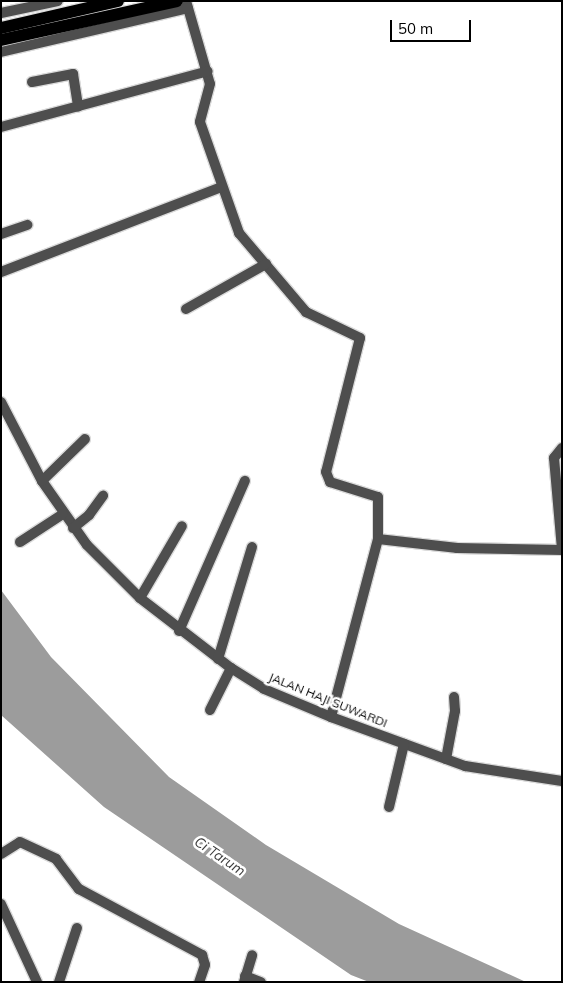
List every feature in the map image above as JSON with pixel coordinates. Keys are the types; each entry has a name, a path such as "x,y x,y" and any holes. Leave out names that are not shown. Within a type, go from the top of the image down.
{"main road":[{"path":"1,28 118,1"},
{"path":"1,40 183,3"}],"street":[{"path":"1,13 58,1"},
{"path":"1,52 183,3 208,71 211,89 200,117 221,187 238,233 306,312 360,338 326,472 330,482 378,497 378,539 331,717"},
{"path":"1,127 208,71"},
{"path":"32,82 74,74 78,107"},
{"path":"1,272 221,187"},
{"path":"1,234 26,225"},
{"path":"186,309 266,264"},
{"name":"JALAN HAJI SUWARDI","path":"1,402 42,480 73,528 140,598 179,631 231,668 264,689 331,717 404,744 446,758 514,776 562,781"},
{"path":"42,480 85,439"},
{"path":"378,539 456,548 562,550 554,458 562,448"},
{"path":"179,631 245,480"},
{"path":"73,528 89,515 103,496"},
{"path":"20,542 63,514"},
{"path":"140,598 182,526"},
{"path":"218,659 252,547"},
{"path":"210,710 231,668"},
{"path":"446,758 455,711 454,697"},
{"path":"389,807 404,744"},
{"path":"1,854 20,842 56,859 79,889 202,955 205,965 199,982"},
{"path":"1,904 37,982"},
{"path":"59,982 78,928"},
{"path":"252,955 245,979 261,982"}],"water":[{"name":"Ci Tarum","path":"1,590 51,657 169,777 266,845 399,924 526,982 369,982 351,975 104,807 1,715"}]}
